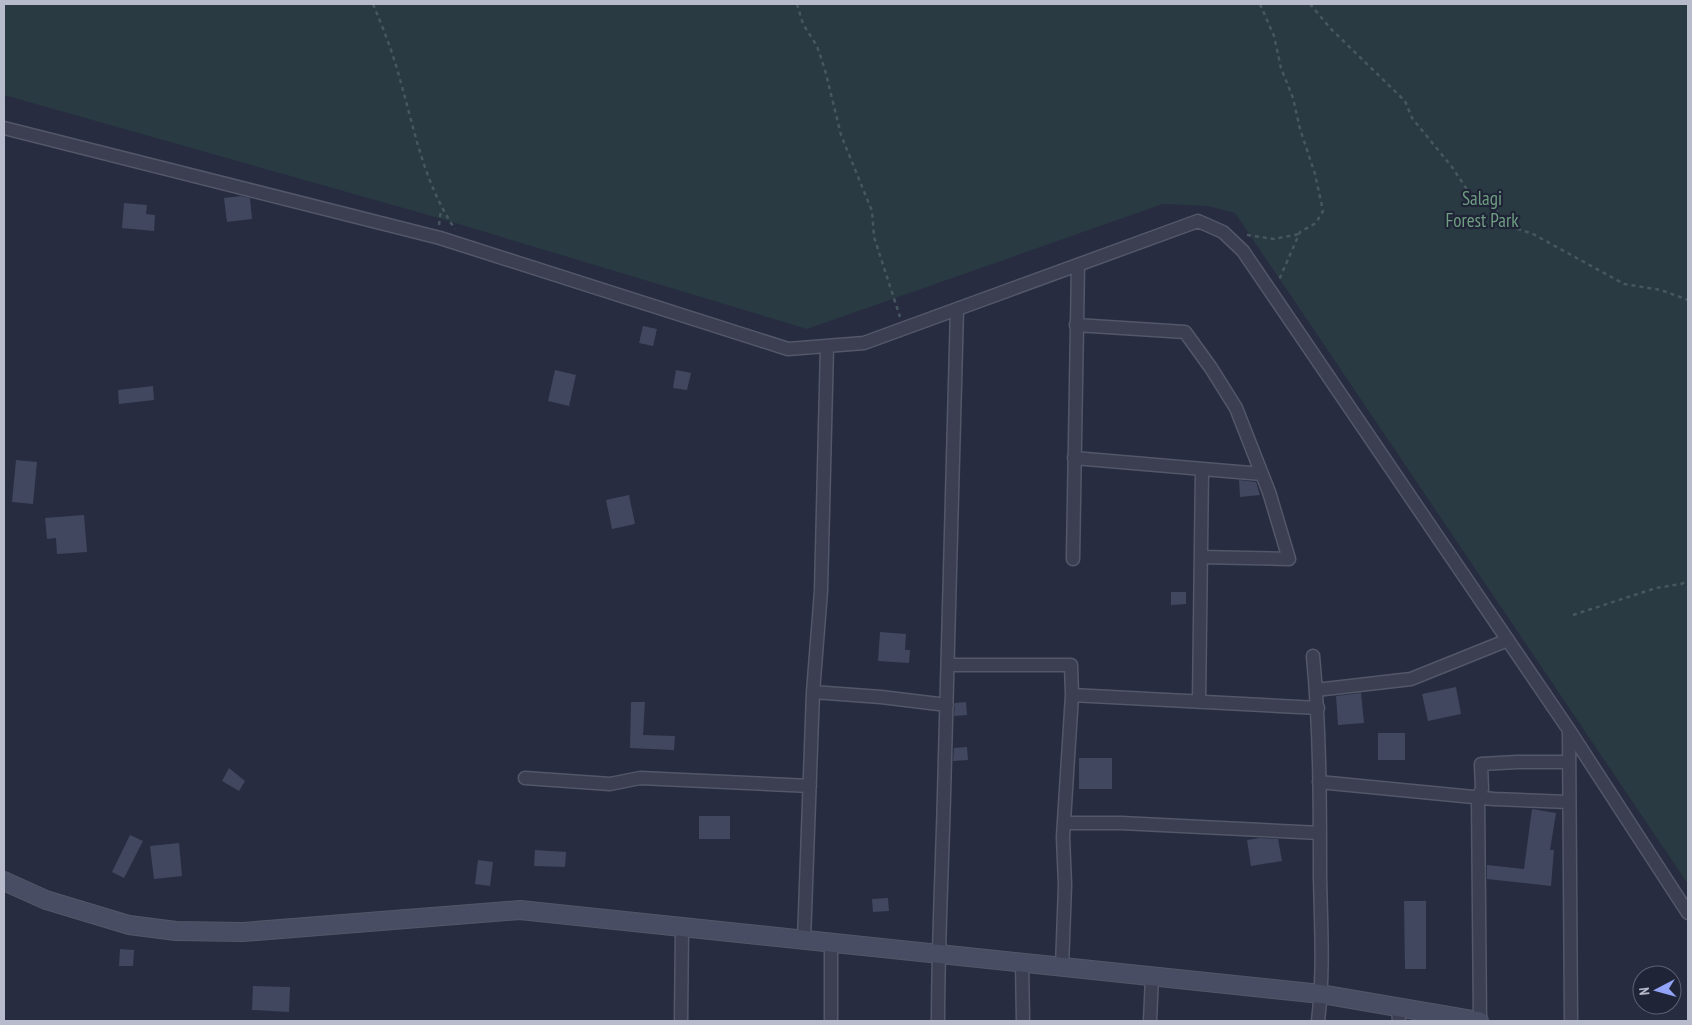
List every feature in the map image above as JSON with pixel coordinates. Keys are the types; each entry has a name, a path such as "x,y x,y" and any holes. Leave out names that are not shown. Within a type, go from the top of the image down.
{"street":[{"path":"4,128 424,234 788,348 864,343 1198,221 1223,232 1243,251 1569,730 1688,913"},
{"path":"1073,559 1078,265"},
{"path":"938,1021 938,954 947,706 957,309"},
{"path":"1076,324 1184,332 1211,368 1236,408 1262,474 1289,559 1201,557"},
{"path":"804,940 814,692 821,591 827,346"},
{"path":"1074,458 1262,474"},
{"path":"1199,702 1202,469"},
{"path":"1316,690 1411,680 1508,640"},
{"path":"1313,656 1318,708 1320,833 1321,994 1318,1021"},
{"path":"948,665 1071,665 1072,695 1063,837 1065,885 1062,967"},
{"path":"814,692 881,697 947,706"},
{"path":"1072,695 1318,708"},
{"path":"1569,730 1571,1021"},
{"path":"4,881 46,900 129,925 176,931 243,932 520,910 1321,994 1399,1014 1479,1021 1478,797 1482,789 1481,764 1569,762"},
{"path":"525,778 610,784 640,778 810,786"},
{"path":"1319,782 1478,797 1568,802"},
{"path":"1065,824 1121,823 1320,833"},
{"path":"681,1021 682,928"},
{"path":"831,943 831,1021"},
{"path":"1022,963 1022,1021"},
{"path":"1150,1021 1152,976"}],"path":[{"path":"373,4 400,80 422,159 441,209 455,230 462,245"},
{"path":"797,4 803,24 816,46 825,70 840,135 872,211 874,237 903,328"},
{"path":"1223,232 1274,239 1299,234 1316,223 1322,211 1320,191 1300,129 1293,98 1281,68 1274,36 1260,4"},
{"path":"1310,4 1331,29 1405,101 1412,118 1452,167 1470,194 1495,206 1503,224 1533,234 1624,284 1661,290 1688,300"},
{"path":"1272,295 1299,234"},
{"path":"1573,616 1656,588 1688,582"}],"green space":[{"name":"Salagi Forest Park","path":"4,4 1688,4 1688,884 1235,213 1208,206 1163,204 807,329 442,219 4,95"}],"building":[{"path":"241,196 250,198 252,219 227,222 224,198"},
{"path":"124,203 147,205 146,214 155,215 154,231 122,228"},
{"path":"643,326 657,329 653,346 639,343"},
{"path":"555,370 576,375 569,406 548,401"},
{"path":"676,370 691,373 687,390 673,388"},
{"path":"153,386 154,400 119,404 118,390"},
{"path":"16,460 37,462 33,504 12,502"},
{"path":"1239,480 1256,482 1260,495 1240,497"},
{"path":"629,495 635,524 612,529 606,500"},
{"path":"84,515 87,552 57,554 56,538 47,539 45,518"},
{"path":"1171,592 1186,592 1186,604 1171,605"},
{"path":"880,632 906,634 905,650 910,650 909,663 878,661"},
{"path":"1456,687 1461,714 1428,721 1422,694"},
{"path":"1361,693 1364,723 1338,725 1336,696"},
{"path":"631,702 645,702 643,735 675,736 674,750 630,748"},
{"path":"966,702 967,715 954,716 955,703"},
{"path":"1378,733 1405,733 1405,760 1378,760"},
{"path":"967,747 968,760 953,761 954,748"},
{"path":"1079,758 1112,758 1112,789 1079,789"},
{"path":"229,768 245,781 239,791 222,781"},
{"path":"1532,809 1556,813 1550,850 1554,850 1551,886 1487,879 1487,865 1524,869"},
{"path":"699,816 730,816 730,839 699,839"},
{"path":"130,835 143,841 124,878 112,872"},
{"path":"1260,838 1278,839 1282,861 1251,866 1247,840"},
{"path":"179,843 182,876 154,879 150,846"},
{"path":"535,850 566,852 565,867 534,866"},
{"path":"478,860 493,862 490,886 475,884"},
{"path":"888,898 889,911 873,912 872,899"},
{"path":"1404,901 1426,901 1426,969 1405,969"},
{"path":"120,949 134,950 133,966 119,966"},
{"path":"253,986 290,987 289,1012 252,1010"}]}
